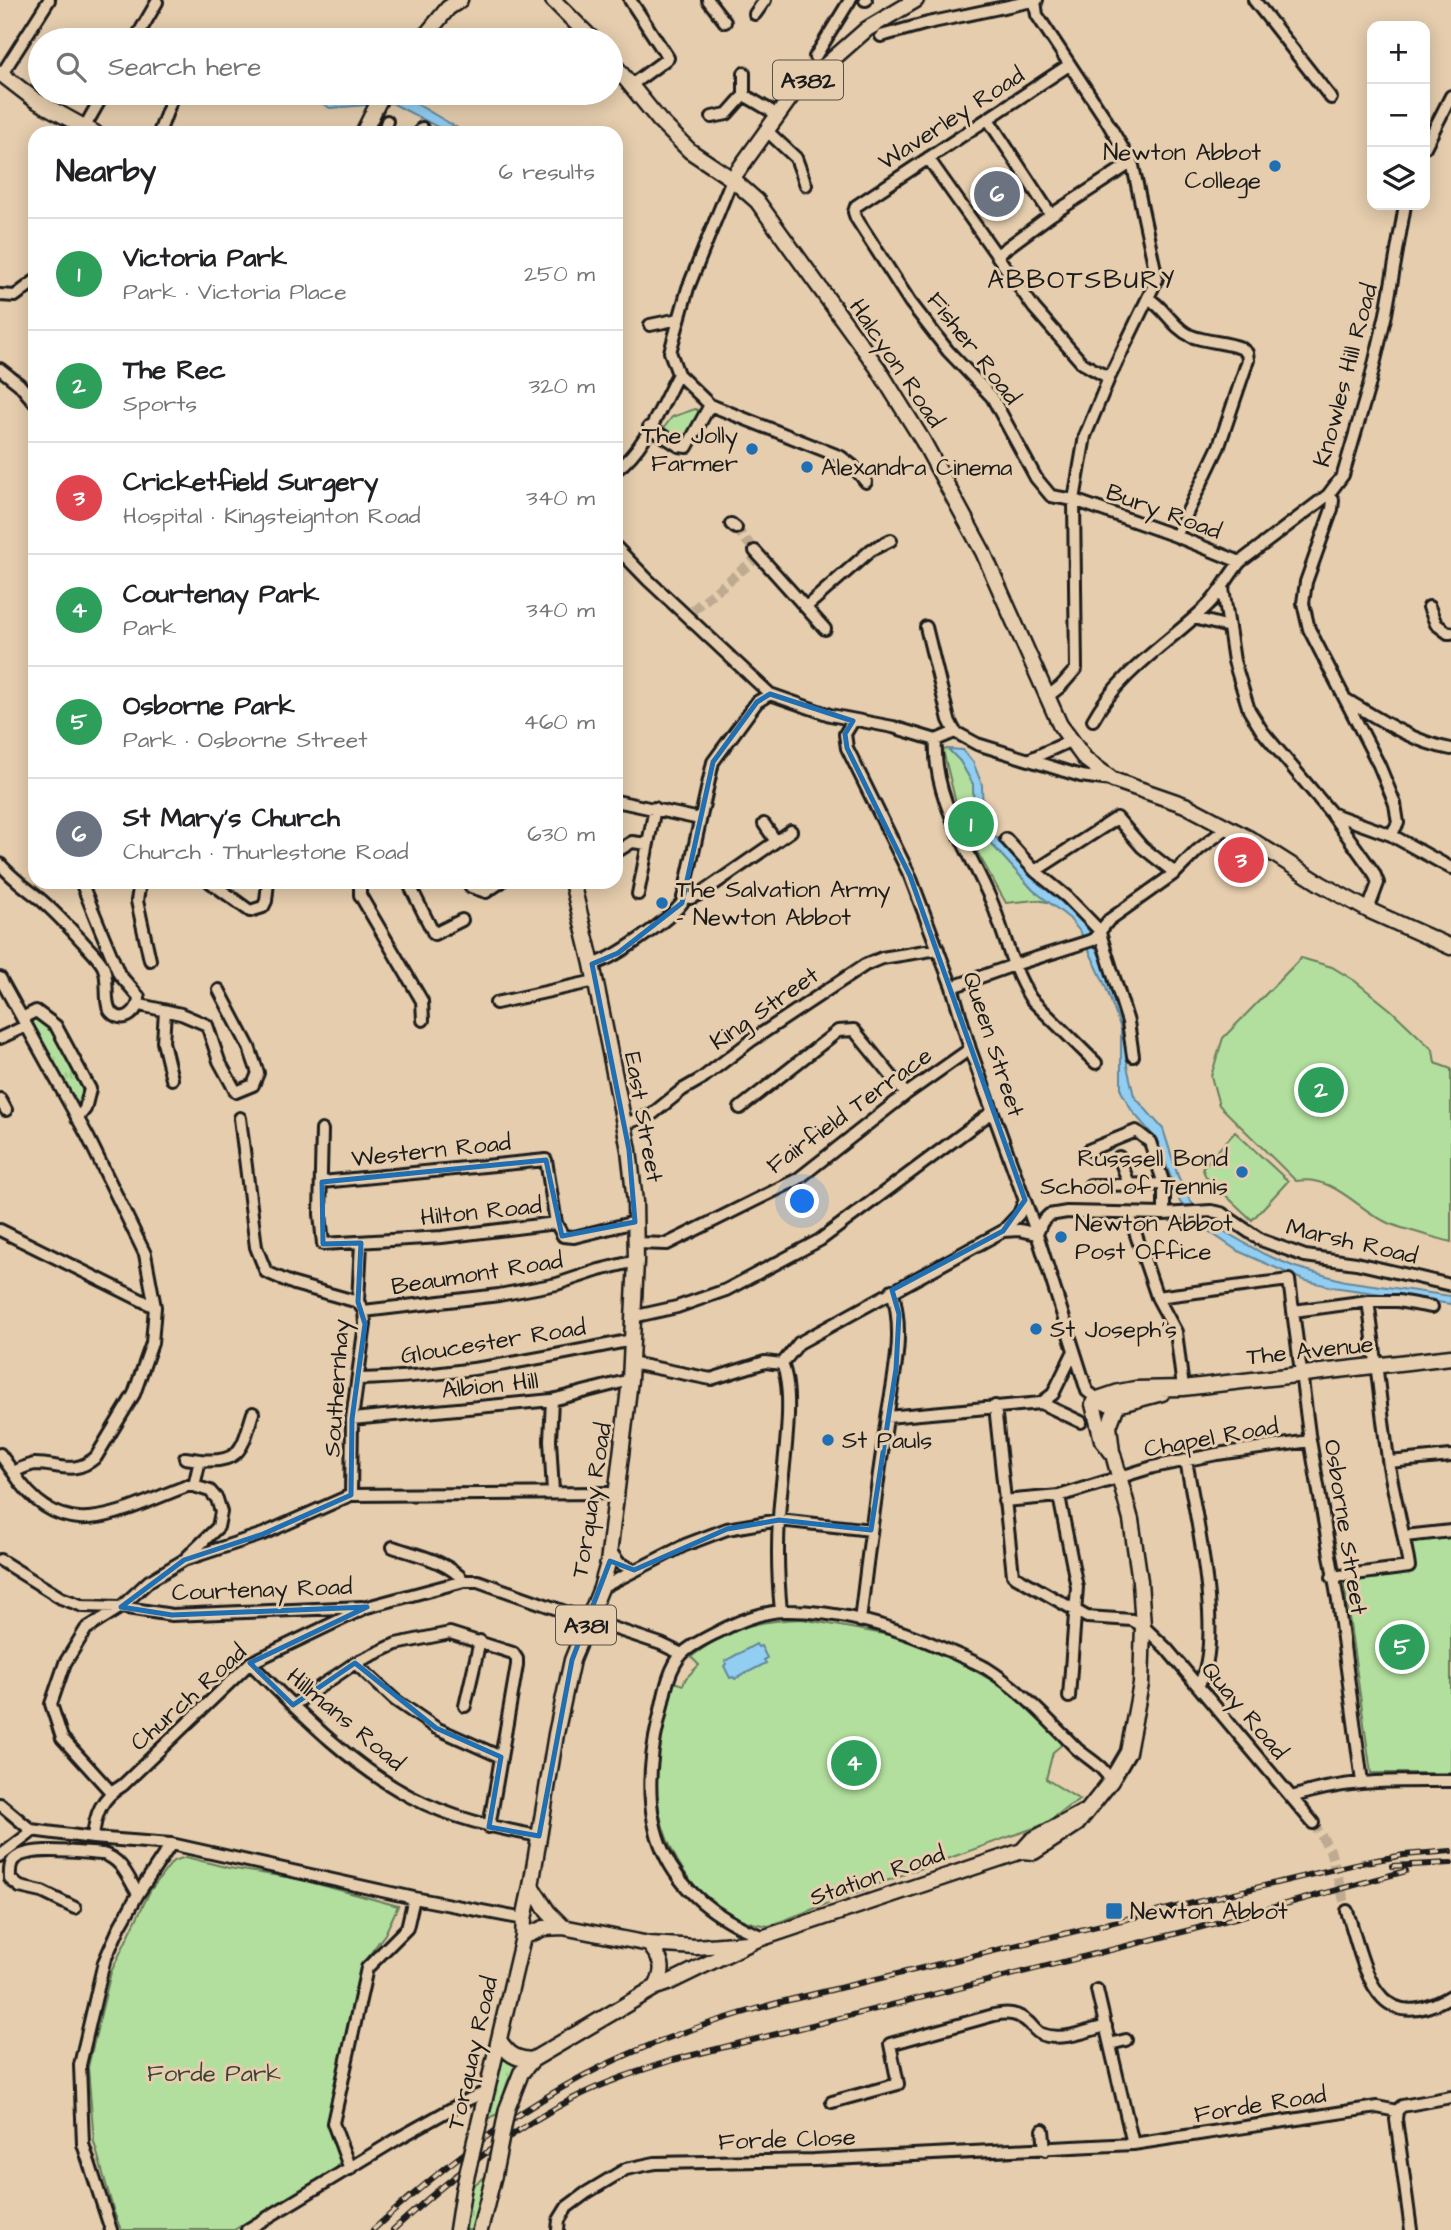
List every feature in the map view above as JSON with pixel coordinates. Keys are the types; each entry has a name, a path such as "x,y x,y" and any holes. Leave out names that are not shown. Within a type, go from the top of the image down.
{"main road":[{"path":"432,28 449,8 460,0"},
{"path":"554,0 581,28"},
{"name":"A382","path":"732,179 793,94 867,29 909,2"},
{"path":"1,74 28,95"},
{"name":"Halcyon Road","path":"623,75 659,120 690,151 732,179 757,201 877,367 957,500 1047,697 1070,741 1085,758 1113,780 1185,805 1228,827 1368,910 1451,947"},
{"path":"43,105 82,126"},
{"path":"366,126 377,105"},
{"name":"East Street","path":"574,889 596,981 633,1181 636,1261 631,1363"},
{"name":"The Avenue","path":"1117,1405 1179,1389 1451,1357"},
{"name":"Torquay Road","path":"457,2230 484,2093 523,1937 556,1734 572,1660 601,1588 611,1552 631,1363"},
{"name":"The Avenue","path":"1093,1398 1135,1389 1179,1389"},
{"name":"Queen Street","path":"1093,1398 1102,1440 1113,1454 1131,1520 1143,1626 1142,1684 1128,1752 1111,1781"},
{"path":"1113,1454 1110,1426 1117,1405"},
{"name":"Station Road","path":"532,2060 656,1987 747,1943 1022,1851 1034,1852 1077,1824 1111,1781"},
{"path":"531,1886 548,1912 563,1927"},
{"path":"523,1937 544,1928 563,1927"},
{"name":"Station Road","path":"563,1927 649,1944 696,1947 747,1943"},
{"path":"649,1944 658,1955 662,1967 662,1976 656,1987"},
{"path":"499,2039 511,2055 518,2059 532,2060"},
{"name":"Torquay Road","path":"480,2230 507,2109 521,2073 532,2060"},
{"path":"490,2230 494,2206 493,2181"}],"street":[{"path":"31,28 49,0"},
{"path":"630,0 668,58 631,85"},
{"path":"708,0 725,22"},
{"path":"755,15 765,0"},
{"path":"815,57 850,0"},
{"path":"1254,0 1331,98"},
{"path":"881,37 928,23 1036,1 1037,15 1105,118 1131,163 1157,279 1109,378 1085,436 1074,500 1076,669 1062,686 1047,697"},
{"path":"142,28 157,2"},
{"path":"1,74 28,32"},
{"name":"Waverley Road","path":"856,206 1069,65"},
{"path":"712,117 727,114 744,95 744,73"},
{"path":"744,95 778,115"},
{"path":"1430,137 1451,96"},
{"path":"91,126 99,105"},
{"path":"162,126 170,105"},
{"path":"988,118 1051,215"},
{"path":"385,126 387,121"},
{"path":"766,130 796,158 806,185"},
{"path":"928,158 1034,308 1082,363 1109,378"},
{"path":"997,255 1051,215 1131,163"},
{"path":"732,179 688,288 679,319 670,352 678,374 710,405 841,457 853,466 866,482"},
{"name":"Fisher Road","path":"856,206 854,212 862,230 910,302 948,351 992,397 1036,478 1051,496 1074,500"},
{"name":"Knowles Hill Road","path":"1093,720 1105,699 1124,678 1194,618 1223,588 1228,575 1240,562 1328,495 1343,475 1369,386 1386,314 1404,210"},
{"path":"0,295 15,296 28,286"},
{"path":"1148,298 1161,306 1176,325 1191,336 1237,346 1247,353 1248,360 1219,446 1176,536"},
{"path":"650,325 679,319"},
{"path":"0,369 28,395"},
{"path":"623,464 632,456 678,374"},
{"path":"649,427 679,446 687,447 710,405"},
{"path":"1328,495 1333,500 1332,509 1306,582 1303,603 1309,629 1379,765 1395,804 1398,823 1391,835"},
{"name":"Bury Road","path":"1074,500 1240,562"},
{"path":"806,607 870,550 891,540"},
{"path":"623,553 689,613 769,694 853,720 893,727 936,740 955,732"},
{"path":"758,554 825,629"},
{"path":"1223,588 1234,661 1249,710 1262,731 1332,813 1374,873 1378,883 1368,910"},
{"path":"1429,607 1436,624 1451,633"},
{"path":"1194,618 1229,627"},
{"path":"926,627 949,720 955,732 977,744 1081,776 1113,780"},
{"path":"592,964 601,963 618,953 679,908 713,762 757,702 769,694"},
{"path":"1347,700 1395,729 1435,746 1451,749"},
{"name":"Queen Street","path":"853,720 845,734 847,748 910,876 938,949 970,1049 1037,1234 1073,1353 1093,1398"},
{"path":"936,740 941,779 950,815 992,903 1023,987 1031,999 1096,1063"},
{"path":"1030,759 1070,741"},
{"path":"623,803 699,819"},
{"path":"638,894 655,808"},
{"path":"1332,813 1391,835 1451,868"},
{"path":"1035,871 1117,818 1142,847 1175,873"},
{"path":"764,824 775,840"},
{"path":"952,987 1081,945 1096,935 1109,920 1175,873 1198,850 1228,827"},
{"path":"683,897 691,898 700,894 775,840 792,831"},
{"path":"1006,839 1035,871 1067,897 1096,935 1128,1022 1133,1056"},
{"path":"623,848 632,842 648,844"},
{"path":"0,864 13,879 66,924 103,966 108,990 106,1002 112,1013 120,1017 129,1016 140,1005 139,997 119,974 84,889"},
{"path":"139,889 137,901 150,960"},
{"path":"220,889 250,911 263,907 267,889"},
{"path":"360,889 360,895 422,1001 423,1020"},
{"path":"412,889 434,934 461,920"},
{"name":"King Street","path":"624,1124 652,1115 752,1040 865,965 882,958 938,949"},
{"path":"0,978 77,1119 145,1254 155,1307 152,1343 134,1394 96,1457 74,1469 32,1464 13,1472"},
{"path":"496,1003 596,981"},
{"path":"140,1005 181,1014 207,1025 219,1061 236,1093 253,1085 258,1073 249,1047 219,990"},
{"path":"0,1038 36,1011 56,1026 90,1089 85,1109 77,1119"},
{"path":"165,1011 163,1042 173,1079"},
{"path":"740,1108 838,1031 854,1030 906,1094"},
{"name":"Fairfield Terrace","path":"636,1243 667,1244 798,1179 906,1094 970,1049"},
{"path":"0,1099 6,1110"},
{"path":"632,1317 677,1307 726,1290 821,1240 992,1112"},
{"path":"240,1118 257,1247 266,1272 361,1307"},
{"path":"322,1130 322,1182"},
{"path":"1003,1231 1019,1230 1037,1234 1042,1222 1049,1215 1068,1212 1164,1214 1164,1184 1150,1142 1136,1131 1089,1150"},
{"path":"1119,1157 1129,1184"},
{"name":"Western Road","path":"322,1182 546,1160 556,1223"},
{"name":"Hilton Road","path":"322,1182 320,1214 323,1244 442,1237 556,1223 563,1236 573,1237 635,1222"},
{"path":"1090,1185 1164,1184"},
{"path":"782,1364 799,1343 1003,1231 1019,1214 1025,1200"},
{"name":"Marsh Road","path":"1164,1214 1207,1211 1221,1213 1261,1240 1305,1256 1356,1263 1451,1286"},
{"path":"1129,1214 1157,1297 1175,1332 1179,1389"},
{"path":"0,1230 155,1307"},
{"name":"Southernhay","path":"351,1495 352,1419 365,1324 361,1307 361,1243"},
{"name":"Beaumont Road","path":"361,1307 499,1296 557,1284 636,1261"},
{"name":"Osborne Street","path":"1157,1297 1289,1280 1310,1441 1338,1601 1362,1782"},
{"path":"860,1621 887,1417 896,1369 899,1314 892,1290"},
{"path":"1332,1577 1409,1567 1389,1462 1368,1301"},
{"path":"1294,1311 1368,1301 1398,1301 1432,1307"},
{"name":"Gloucester Road","path":"359,1378 402,1378 445,1373 523,1361 632,1339"},
{"path":"1041,1403 1053,1394 1073,1353"},
{"path":"631,1363 711,1379 765,1362 782,1364"},
{"path":"781,1611 779,1520 788,1377 782,1364"},
{"name":"Albion Hill","path":"352,1419 552,1400 631,1380"},
{"path":"1093,1398 1105,1405 1117,1405"},
{"path":"552,1400 550,1440 553,1492"},
{"path":"887,1417 1041,1403 1081,1422"},
{"path":"995,1406 1013,1575 1087,1617 1132,1620 1143,1626"},
{"path":"185,1458 226,1460 241,1450 253,1413"},
{"name":"Chapel Road","path":"1004,1501 1059,1496 1186,1460 1310,1441"},
{"path":"0,1454 36,1502 80,1520 97,1519 187,1486 194,1486 200,1460"},
{"path":"1389,1462 1451,1456"},
{"path":"1186,1460 1211,1619 1205,1676 1198,1686"},
{"name":"Courtenay Road","path":"121,1607 149,1581 184,1560 218,1527 220,1512 217,1499 210,1491 194,1486"},
{"path":"184,1560 264,1534 351,1495 608,1493"},
{"path":"1059,1496 1077,1587 1069,1697"},
{"path":"601,1588 685,1545 727,1529 779,1520 871,1530"},
{"path":"1405,1536 1451,1531"},
{"name":"Church Road","path":"393,1547 446,1566 464,1581"},
{"path":"611,1552 619,1563 634,1570"},
{"path":"0,1560 61,1598 83,1606 121,1607"},
{"name":"Church Road","path":"93,1838 95,1815 111,1792 123,1785 250,1663 367,1607 464,1581 478,1581 588,1620"},
{"path":"111,1792 62,1738 51,1704 65,1663 86,1629 121,1607"},
{"name":"Courtenay Road","path":"121,1607 172,1615 367,1607"},
{"path":"763,1937 720,1917 690,1894 680,1880 657,1833 650,1804 648,1783 654,1737 671,1674 682,1654 730,1626 746,1619 781,1611 824,1614 905,1631 984,1667 1017,1690 1079,1750 1104,1769 1111,1781"},
{"path":"607,1626 682,1654"},
{"name":"Quay Road","path":"1143,1626 1166,1648 1313,1823"},
{"path":"293,1704 355,1663 396,1644 441,1633 480,1641 513,1653 517,1659 489,1827"},
{"path":"466,1706 480,1641"},
{"name":"Hillmans Road","path":"250,1663 363,1767 384,1781 434,1807 489,1827 539,1836"},
{"path":"355,1663 396,1700 436,1728 501,1756"},
{"path":"1292,1797 1314,1790 1362,1782 1451,1781"},
{"path":"0,1804 31,1830 171,1844 414,1898 524,1919"},
{"path":"0,1856 29,1835 31,1830"},
{"path":"111,2230 83,2144 80,2065 104,1962 138,1894 171,1844"},
{"path":"75,1909 42,1892 20,1887 10,1879 12,1862 18,1856 33,1851 113,1856 121,1864 138,1894"},
{"path":"350,2169 333,2123 367,1968 407,1928 414,1898"},
{"path":"1347,1911 1372,1983 1385,2003 1408,2010 1435,2005 1451,1996"},
{"path":"1097,1990 1133,2144"},
{"path":"832,2102 898,2084 890,2044 968,2022 1007,2013 1023,2019 1039,2033 1054,2037 1105,2026"},
{"path":"1110,2044 1126,2040"},
{"path":"247,2230 399,2138 484,2093"},
{"name":"Forde Road","path":"1072,2147 1133,2144 1377,2107 1397,2111 1411,2103 1451,2097"},
{"path":"1397,2111 1411,2230"},
{"path":"1043,2130 1045,2150"},
{"name":"Forde Close","path":"558,2230 559,2220 567,2207 586,2193 625,2169 655,2164 814,2160 1072,2147"}],"highlighted area":[{"path":"770,694 853,721 845,734 847,748 910,876 1025,1200 1003,1231 892,1290 899,1314 896,1369 871,1530 779,1520 727,1529 634,1570 610,1561 572,1660 539,1836 489,1827 501,1757 436,1728 355,1663 293,1705 250,1663 367,1607 172,1615 121,1607 184,1560 263,1534 351,1495 352,1419 365,1324 358,1302 361,1243 323,1244 322,1182 546,1160 562,1236 635,1222 629,1150 592,964 618,953 682,903 713,762 757,702"}],"green space":[{"path":"695,409 704,413 687,444 660,433 672,417"},
{"path":"948,749 960,761 973,784 974,817 979,830 1033,890 1053,903 1036,900 1006,903 975,848 956,803 943,750"},
{"path":"1301,958 1332,967 1355,981 1391,1010 1433,1050 1435,1063 1451,1069 1451,1242 1388,1223 1345,1194 1322,1183 1296,1181 1219,1105 1211,1076 1223,1038"},
{"path":"36,1016 53,1029 85,1088 82,1105 77,1110 29,1019"},
{"name":"Russsell Bond School of Tennis","path":"1235,1132 1288,1181 1252,1220 1206,1177 1202,1168"},
{"path":"1451,1536 1451,1773 1371,1773 1344,1582 1412,1570 1411,1540"},
{"path":"802,1619 905,1638 947,1655 1010,1691 1033,1710 1064,1743 1053,1752 1046,1779 1080,1800 1045,1824 907,1871 769,1926 746,1921 725,1911 706,1897 690,1880 667,1839 660,1816 657,1765 674,1682 683,1685 699,1665 691,1657 731,1632 756,1624"},
{"name":"Forde Park","path":"186,1857 229,1868 299,1879 398,1906 385,1934 363,1963 332,2112 342,2158 336,2169 234,2230 121,2230 94,2142 88,2067 111,1972 150,1891 173,1861"},
{"path":"501,2052 519,2063 508,2081 497,2114 485,2121"},
{"path":"485,2177 475,2230 465,2230 472,2186"}],"water":[{"path":"325,105 367,105 330,108"},
{"path":"396,105 418,105 454,126 436,126"},
{"path":"948,749 963,750 973,762 982,785 983,818 998,840 1087,927 1107,973 1127,1035 1127,1066 1134,1096 1163,1129 1178,1176 1190,1200 1206,1221 1264,1254 1295,1267 1345,1281 1451,1296 1451,1304 1333,1287 1303,1280 1238,1251 1195,1222 1180,1202 1157,1140 1132,1111 1121,1091 1121,1029 1105,985 1081,933 1069,918 1033,890 979,830 974,817 973,784 960,761"},
{"path":"756,1644 761,1646 767,1658 764,1660 766,1663 735,1679 730,1678 724,1666 725,1661"}],"tunnel":[{"path":"736,528 755,551"},
{"path":"693,610 759,556"},
{"path":"1313,1823 1330,1850 1347,1911"}],"railway":[{"path":"373,2230 448,2166 528,2108 609,2063 683,2032 785,2001 1355,1864 1404,1855 1451,1851"},
{"path":"1392,1866 1451,1863"},
{"path":"393,2230 457,2175 525,2126 586,2092 635,2073 673,2060 1198,1928 1406,1871"}],"place":[{"name":"Newton Abbot College","path":"1275,166"},
{"name":"St Mary's Church","path":"997,194"},
{"name":"The Jolly Farmer","path":"752,449"},
{"name":"Alexandra Cinema","path":"807,467"},
{"name":"Victoria Park","path":"971,824"},
{"name":"Cricketfield Surgery","path":"1241,860"},
{"name":"The Salvation Army - Newton Abbot","path":"662,903"},
{"name":"The Rec","path":"1321,1090"},
{"name":"Russsell Bond School of Tennis","path":"1242,1172"},
{"name":"Newton Abbot Post Office","path":"1061,1237"},
{"name":"St Joseph's","path":"1036,1329"},
{"name":"St Pauls","path":"828,1440"},
{"name":"Osborne Park","path":"1402,1647"},
{"name":"Courtenay Park","path":"854,1763"},
{"name":"Newton Abbot","path":"1114,1911"}],"district":[{"name":"ABBOTSBURY","path":"1082,279"}]}
